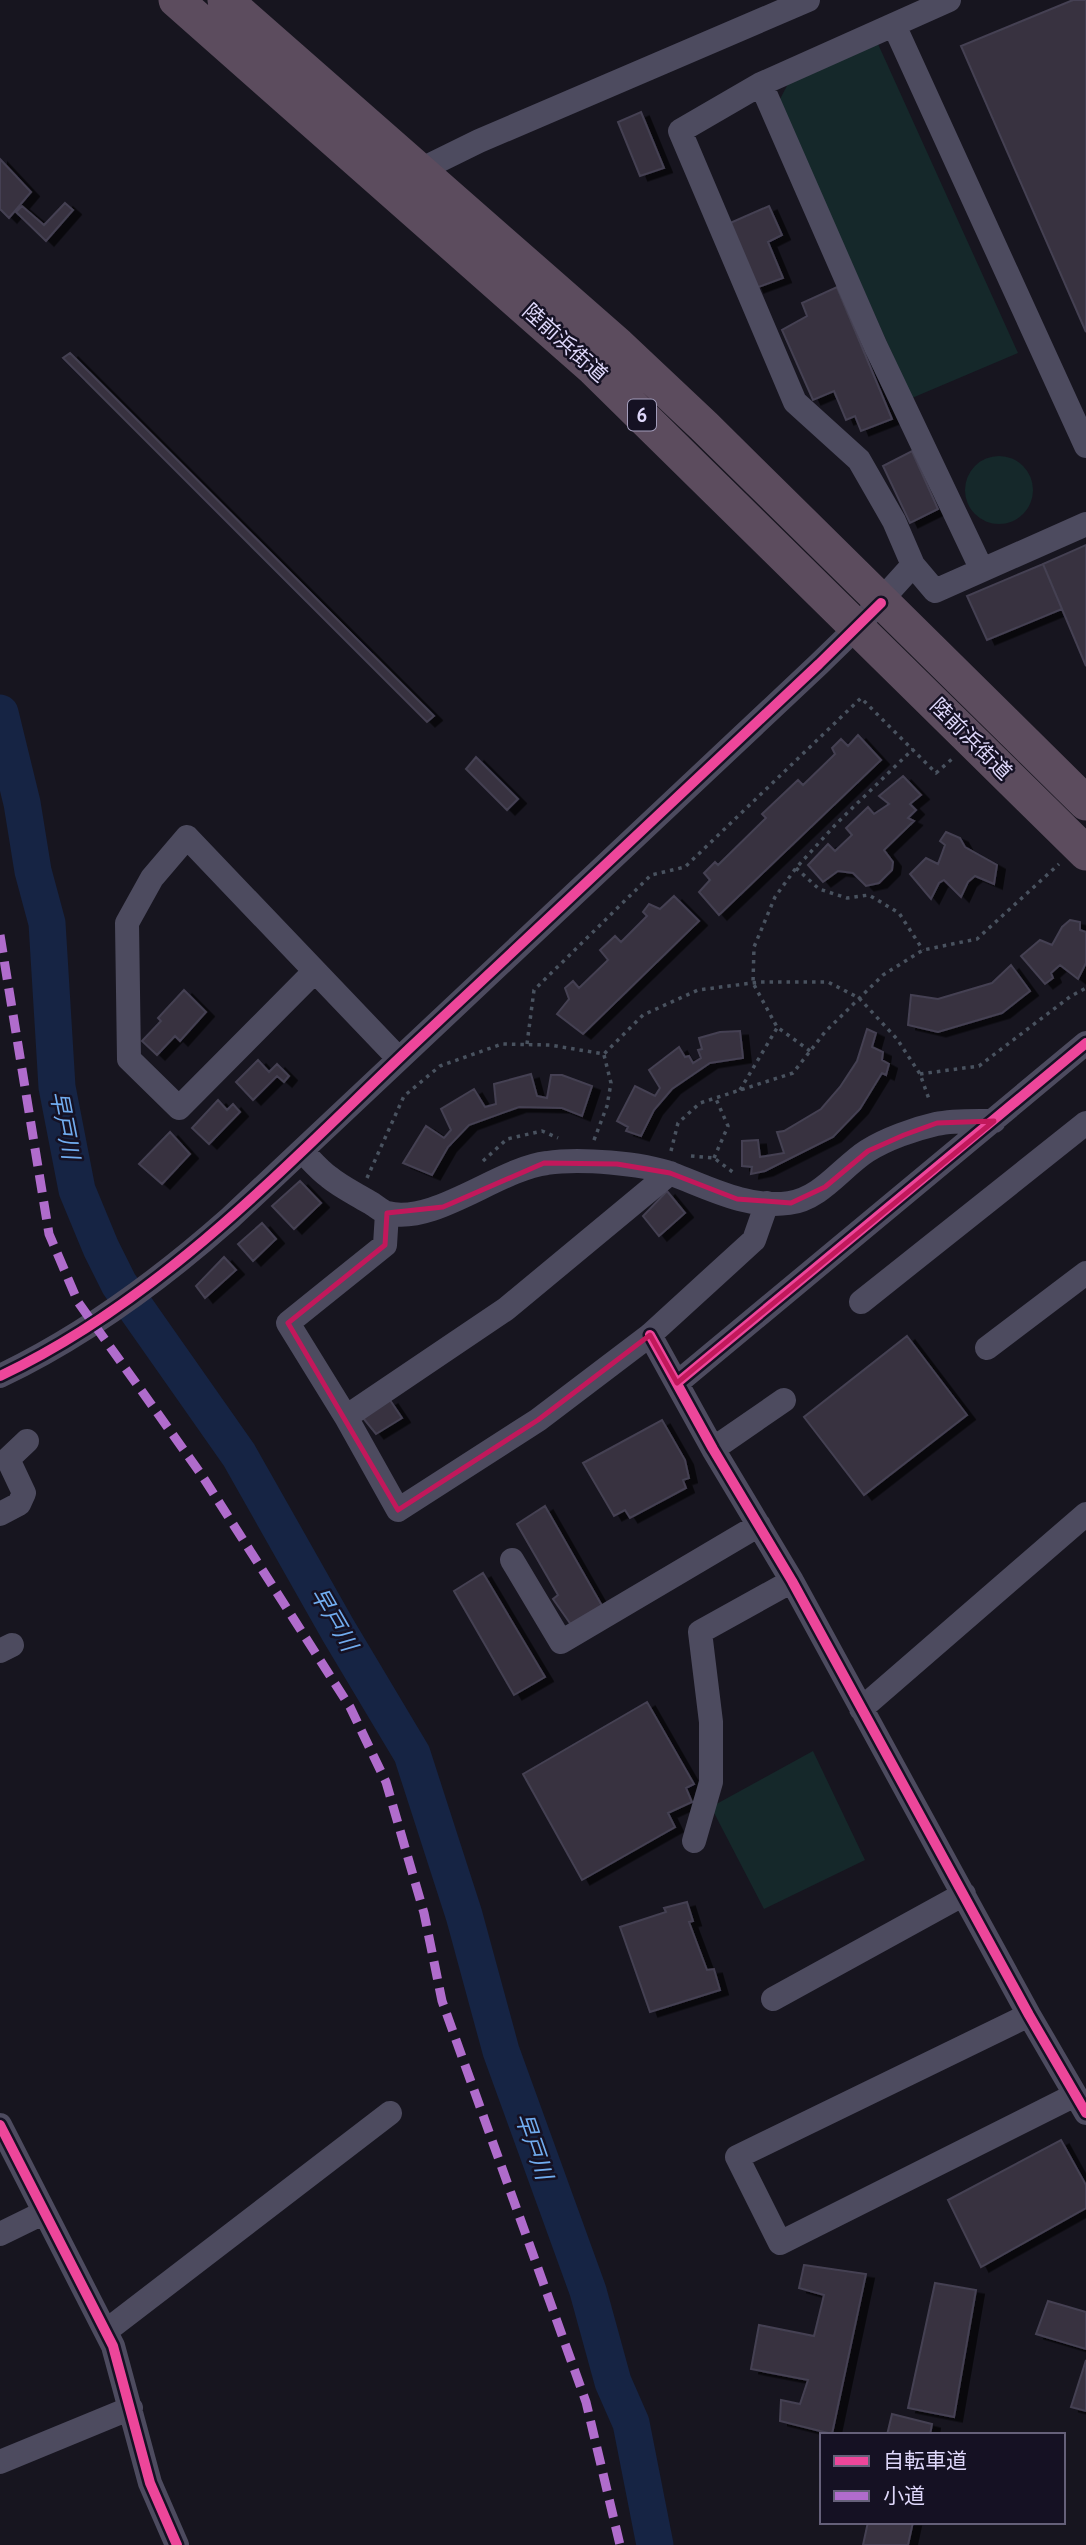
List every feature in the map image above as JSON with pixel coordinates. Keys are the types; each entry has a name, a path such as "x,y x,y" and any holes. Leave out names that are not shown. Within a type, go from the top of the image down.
{"highway":[{"name":"陸前浜街道","path":"176,0 869,615 1086,803"},
{"name":"陸前浜街道","path":"225,0 421,170 704,426 869,615 973,741 1083,850"}],"street":[{"path":"394,192 421,170 492,136 808,0"},
{"path":"950,0 761,84 680,131 795,402 859,460 894,521 913,565 935,591 1086,524"},
{"path":"894,25 1086,446"},
{"path":"761,84 876,347 982,570"},
{"path":"0,1376 34,1360 90,1326 198,1246 400,1059 869,615 913,565"},
{"path":"314,972 179,1108 129,1059 127,923 152,878 187,837 400,1059"},
{"path":"677,1383 1086,1043"},
{"path":"302,1151 328,1177 387,1213 412,1213 443,1207 485,1184 544,1163 582,1161 670,1164 702,1188 737,1199 791,1203 825,1187 867,1151 937,1123 994,1121"},
{"path":"862,1302 1086,1123"},
{"path":"345,1417 506,1309 670,1164"},
{"path":"387,1213 385,1245 288,1322 398,1510 537,1420 650,1335 754,1240 767,1203"},
{"path":"987,1348 1086,1273"},
{"path":"650,1335 713,1449 792,1581 1029,2015 1081,2104 780,2243 737,2157 1029,2015"},
{"path":"713,1449 784,1400"},
{"path":"0,1514 19,1504 24,1493 8,1459 27,1441"},
{"path":"861,1709 1086,1514"},
{"path":"512,1560 561,1642 759,1525"},
{"path":"694,1841 711,1782 711,1722 700,1632 792,1581"},
{"path":"773,1999 964,1894"},
{"path":"106,2331 390,2113"},
{"path":"0,2125 113,2346 150,2483 177,2545"},
{"path":"0,2234 43,2213"},
{"path":"0,2462 131,2409"}],"path":[{"path":"527,1044 534,990 651,875 685,867 861,698 936,772 973,741"},
{"path":"810,1051 777,1027 752,983 754,947 775,897 796,868 837,823 913,749"},
{"path":"739,1178 715,1158 670,1164 678,1123 700,1103 793,1073 810,1051 883,975 923,950 977,939 1083,850"},
{"path":"796,868 819,889 846,898 869,895 899,913 923,950"},
{"path":"604,1054 643,1016 698,990 752,983 828,982 859,998 897,1039 920,1074 937,1123"},
{"path":"920,1074 979,1066 1071,996 1086,988"},
{"path":"738,1092 777,1027"},
{"path":"359,1196 404,1096 440,1066 502,1044 550,1045 604,1054"},
{"path":"594,1140 607,1106 611,1083 604,1054"},
{"path":"715,1158 728,1126 716,1099"}],"highlighted area":[{"path":"994,1121 677,1383 650,1335 538,1420 398,1510 288,1323 385,1245 387,1213 443,1207 544,1163 617,1164 670,1173 737,1199 791,1203 825,1187 868,1151 904,1135 937,1123"}],"green space":[{"path":"878,44 1018,353 912,398 779,101 789,82"},
{"path":"999,456 1012,459 1023,466 1030,477 1033,490 1030,503 1023,514 1012,521 999,524 986,521 975,514 968,503 965,490 968,477 975,466 986,459"},
{"path":"813,1751 865,1860 764,1909 711,1807"}],"building":[{"path":"1073,0 1086,0 1086,332 961,46"},
{"path":"641,112 664,168 640,176 618,122"},
{"path":"0,159 31,192 9,218 0,209"},
{"path":"65,203 73,210 46,241 16,212 22,206 44,225"},
{"path":"769,206 782,235 768,242 783,278 756,288 730,223"},
{"path":"837,287 892,419 861,431 855,416 846,420 834,391 813,400 782,330 807,316 802,303"},
{"path":"70,353 434,716 427,722 63,358"},
{"path":"912,451 938,509 910,523 883,466"},
{"path":"1086,545 1086,666 1043,564"},
{"path":"1043,564 1062,609 987,640 967,596"},
{"path":"858,735 881,760 719,915 699,892 710,880 704,873 715,862 718,865 766,818 762,814 798,780 803,785 835,754 832,748 841,739 848,746"},
{"path":"476,757 518,799 507,810 466,769"},
{"path":"903,776 921,795 910,804 916,810 908,818 914,821 884,850 893,862 892,870 879,883 866,886 853,873 838,871 823,882 808,865 828,844 835,851 852,835 846,828 868,807 874,814 889,804 879,796"},
{"path":"946,832 960,838 965,847 997,865 994,884 975,876 968,882 961,897 944,880 939,883 931,899 910,874 926,858 938,864 945,845 940,841"},
{"path":"674,896 699,921 583,1034 557,1014 569,999 565,988 573,981 579,988 608,960 600,950 615,936 621,942 647,916 643,912 649,904 660,909"},
{"path":"1070,920 1080,922 1080,930 1086,932 1086,963 1078,979 1060,965 1051,973 1053,978 1045,984 1021,956 1040,940 1052,945 1062,927"},
{"path":"1011,965 1030,991 1002,1013 938,1032 908,1025 911,995 938,999 992,983"},
{"path":"184,990 206,1012 180,1041 175,1036 157,1055 142,1041 161,1021 158,1018"},
{"path":"867,1029 876,1033 872,1047 883,1052 882,1060 889,1064 886,1075 882,1073 860,1109 833,1137 765,1171 751,1174 752,1167 742,1166 742,1141 758,1140 760,1157 784,1153 777,1132 784,1131 821,1109 857,1061"},
{"path":"740,1031 743,1058 710,1063 672,1089 654,1110 641,1136 626,1131 628,1127 617,1121 635,1086 655,1096 660,1088 649,1070 679,1047 693,1063 701,1058 698,1050 702,1049 699,1038 720,1032"},
{"path":"258,1060 269,1072 277,1064 289,1076 284,1082 277,1076 253,1100 236,1082"},
{"path":"531,1074 537,1096 547,1098 551,1075 562,1075 592,1086 582,1116 562,1108 519,1107 469,1125 448,1147 432,1175 403,1163 426,1126 444,1138 451,1130 441,1109 474,1089 485,1107 496,1104 494,1084"},
{"path":"218,1100 227,1110 233,1104 240,1112 209,1144 192,1128"},
{"path":"170,1132 190,1154 162,1184 139,1164"},
{"path":"300,1181 321,1203 294,1229 272,1206"},
{"path":"667,1191 685,1213 659,1236 643,1216"},
{"path":"262,1223 276,1239 253,1261 238,1244"},
{"path":"224,1257 236,1270 205,1298 196,1286"},
{"path":"907,1336 967,1415 864,1495 804,1417"},
{"path":"390,1400 402,1418 376,1434 363,1418"},
{"path":"662,1420 685,1460 689,1478 683,1480 686,1488 630,1518 625,1510 614,1516 583,1463"},
{"path":"545,1506 605,1611 574,1629 553,1599 558,1595 517,1524"},
{"path":"483,1573 545,1677 514,1695 454,1591"},
{"path":"647,1702 694,1784 686,1788 692,1802 668,1813 675,1827 582,1880 523,1774"},
{"path":"687,1902 693,1921 689,1922 707,1970 714,1969 720,1990 650,2012 620,1927 666,1912 664,1908"},
{"path":"1061,2140 1086,2185 1086,2208 981,2267 948,2200"},
{"path":"804,2265 866,2274 832,2433 780,2421 781,2400 800,2404 808,2380 751,2369 759,2325 814,2336 824,2295 799,2288"},
{"path":"935,2283 976,2290 954,2417 908,2408"},
{"path":"1048,2301 1086,2312 1086,2349 1036,2334"},
{"path":"1086,2360 1086,2411 1071,2407"},
{"path":"892,2414 932,2424 930,2433 887,2433"},
{"path":"868,2524 913,2524 908,2545 863,2545"}],"waterway":[{"name":"早戸川","path":"0,713 22,803 33,871 47,923 57,1087 77,1190 119,1284 239,1455 412,1754 464,1915 501,2051 588,2291 613,2382 631,2423 655,2545"}],"marked path":[{"path":"0,935 49,1234 78,1302 201,1474 350,1707 386,1782 424,1913 442,2001 586,2402 620,2545"}],"cycle path":[{"path":"0,1376 59,1345 114,1309 218,1228 268,1184 881,603"},
{"path":"677,1383 1086,1043"},
{"path":"650,1335 713,1449 792,1581 1029,2015 1086,2113"},
{"path":"0,2125 113,2346 150,2483 177,2545"}]}
